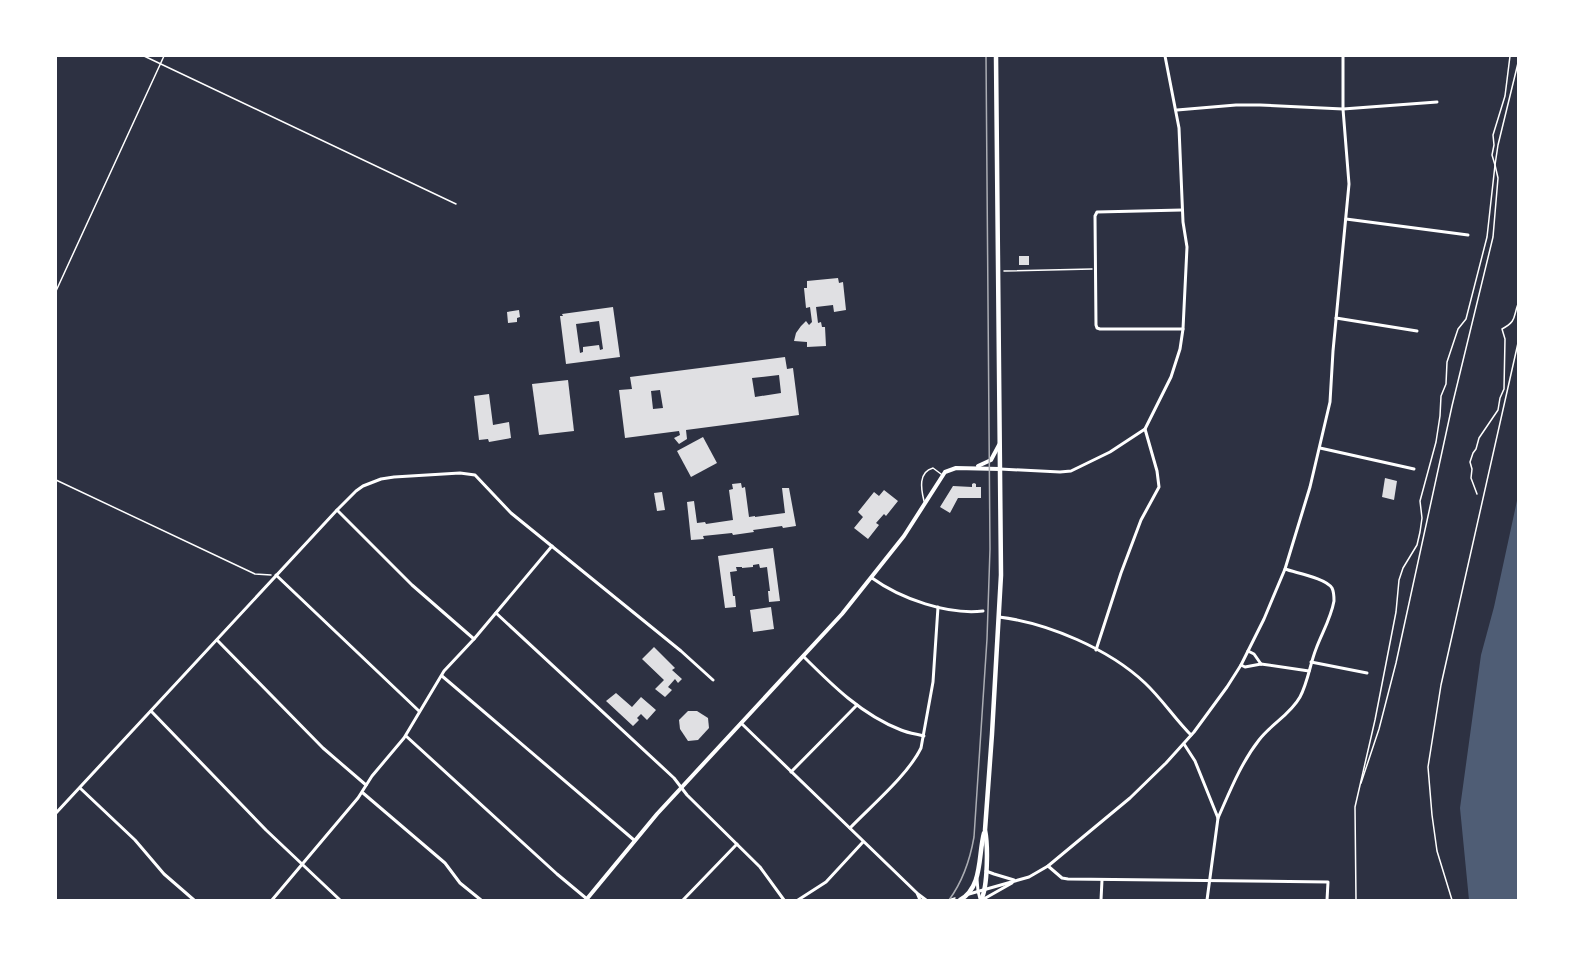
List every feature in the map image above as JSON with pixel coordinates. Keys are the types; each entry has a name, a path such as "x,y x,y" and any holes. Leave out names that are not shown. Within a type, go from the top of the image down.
{"main road":[{"path":"960,900 968,894 977,877 985,830 1001,575 996,56"},
{"path":"981,900 985,889 987,840 985,830"}],"street":[{"path":"406,736 586,900 634,840 681,787 840,617 904,536 942,475 951,469 974,468 1071,471 1110,452 1144,429 1171,377 1180,349 1183,329 1187,247 1182,210 1181,156 1177,110 1165,56"},
{"path":"968,894 1029,877 1048,866 1130,798 1184,744 1222,694 1241,665 1264,619 1285,569 1310,487 1330,402 1348,171 1343,109 1343,56"},
{"path":"1177,110 1236,105 1343,109 1437,102"},
{"path":"1182,210 1097,212 1095,216 1097,328 1183,329"},
{"path":"1346,219 1468,235"},
{"path":"1336,318 1417,331"},
{"path":"1096,650 1141,520 1159,487 1157,471 1144,429"},
{"path":"974,468 990,460 1000,442"},
{"path":"1320,448 1413,469"},
{"path":"56,813 337,510 363,486 381,479 460,473 477,476 501,504 681,651 713,680"},
{"path":"337,510 418,590 474,639"},
{"path":"272,900 363,792 366,785 406,736 441,676 552,546"},
{"path":"1207,900 1218,818 1244,763 1260,739 1290,711 1304,688 1311,662 1333,604 1334,596 1330,585 1285,569"},
{"path":"276,575 419,711"},
{"path":"872,578 899,594 938,607 983,611"},
{"path":"850,828 901,776 921,748 933,682 938,607"},
{"path":"496,613 674,778 687,795 760,867 784,900"},
{"path":"999,616 1020,620 1071,637 1130,670 1146,684 1191,735"},
{"path":"217,640 323,747 366,785"},
{"path":"1248,651 1254,654 1261,664"},
{"path":"803,656 857,705 902,730 924,736"},
{"path":"1311,662 1367,673"},
{"path":"1241,665 1245,667 1261,664 1309,671"},
{"path":"441,676 634,840"},
{"path":"791,772 857,705"},
{"path":"151,711 266,830 340,900"},
{"path":"741,723 926,900"},
{"path":"1184,744 1195,761 1218,818"},
{"path":"80,788 135,840 164,874 194,900"},
{"path":"363,792 444,863 460,883 481,900"},
{"path":"798,900 825,882 863,842"},
{"path":"683,900 737,844"},
{"path":"1048,866 1062,878 1068,879 1328,882 1327,900"},
{"path":"985,870 1016,880"},
{"path":"977,877 981,900 1016,880"},
{"path":"1101,900 1102,880"},
{"path":"917,893 920,900"}],"lane":[{"path":"925,504 922,477 930,468 942,475"}],"path":[{"path":"144,56 456,204"},
{"path":"56,291 164,56"},
{"path":"1358,793 1379,729 1396,663 1452,406 1493,237 1498,178 1492,156 1493,135 1504,96 1510,56"},
{"path":"1356,900 1355,807 1396,612 1399,580 1403,568 1417,545 1420,532 1422,518 1420,501 1436,442 1441,396 1446,384 1447,362 1458,330 1466,319 1487,237 1498,145 1518,56"},
{"path":"999,271 1096,269"},
{"path":"1477,494 1471,478 1470,462 1479,438 1498,410 1504,389 1505,339 1502,329 1511,324 1518,304"},
{"path":"1452,900 1437,851 1428,767 1441,686 1518,343"},
{"path":"56,480 255,574 268,575"}],"water":[{"path":"1518,496 1518,900 1469,900 1460,808 1481,655"}],"building":[{"path":"1019,256 1029,256 1029,265 1019,265"},
{"path":"838,278 839,283 843,282 846,310 834,312 833,305 816,307 818,323 821,322 822,327 825,327 826,346 807,347 807,342 794,341 801,326 806,321 809,325 812,322 810,307 806,308 804,288 807,288 807,281"},
{"path":"613,307 620,357 566,364 560,316 563,316 562,314","holes":["599,321 603,349 600,350 599,345 583,347 583,352 580,353 576,324"]},
{"path":"519,310 520,317 517,318 517,322 508,323 507,312"},
{"path":"785,357 787,369 793,368 799,415 686,430 687,439 679,444 674,438 680,435 679,431 625,438 619,390 632,389 630,377","holes":["779,375 781,393 755,397 752,378","660,390 663,408 653,409 651,391"]},
{"path":"568,380 574,431 539,435 532,384"},
{"path":"489,394 493,425 509,422 511,438 489,442 488,439 479,440 474,396"},
{"path":"703,437 717,463 691,477 677,451"},
{"path":"1385,478 1397,481 1394,500 1382,497"},
{"path":"741,483 742,488 745,487 749,517 785,513 782,488 789,488 796,526 753,530 754,532 733,535 732,533 703,536 704,539 691,540 687,502 694,501 697,523 733,520 729,490 733,489 732,484"},
{"path":"974,483 976,487 981,487 981,498 958,498 950,513 940,507 953,486 972,487"},
{"path":"884,490 898,501 886,516 884,514 876,523 879,525 868,539 854,528 863,517 858,512 874,492 879,496"},
{"path":"662,492 665,510 657,511 654,493"},
{"path":"773,548 780,601 769,602 767,567 760,568 759,564 753,567 736,567 737,571 730,572 736,607 725,608 718,556"},
{"path":"771,607 774,629 753,632 750,610"},
{"path":"654,647 675,668 672,670 682,679 678,683 675,679 668,687 672,690 665,697 655,689 664,680 642,659"},
{"path":"616,693 632,707 641,697 656,710 647,720 641,714 633,726 606,701"},
{"path":"688,711 697,711 708,718 709,728 698,740 688,741 680,729 679,720"}],"tram line":[{"path":"949,900 965,870 974,837 987,639 990,549 986,56"}]}
